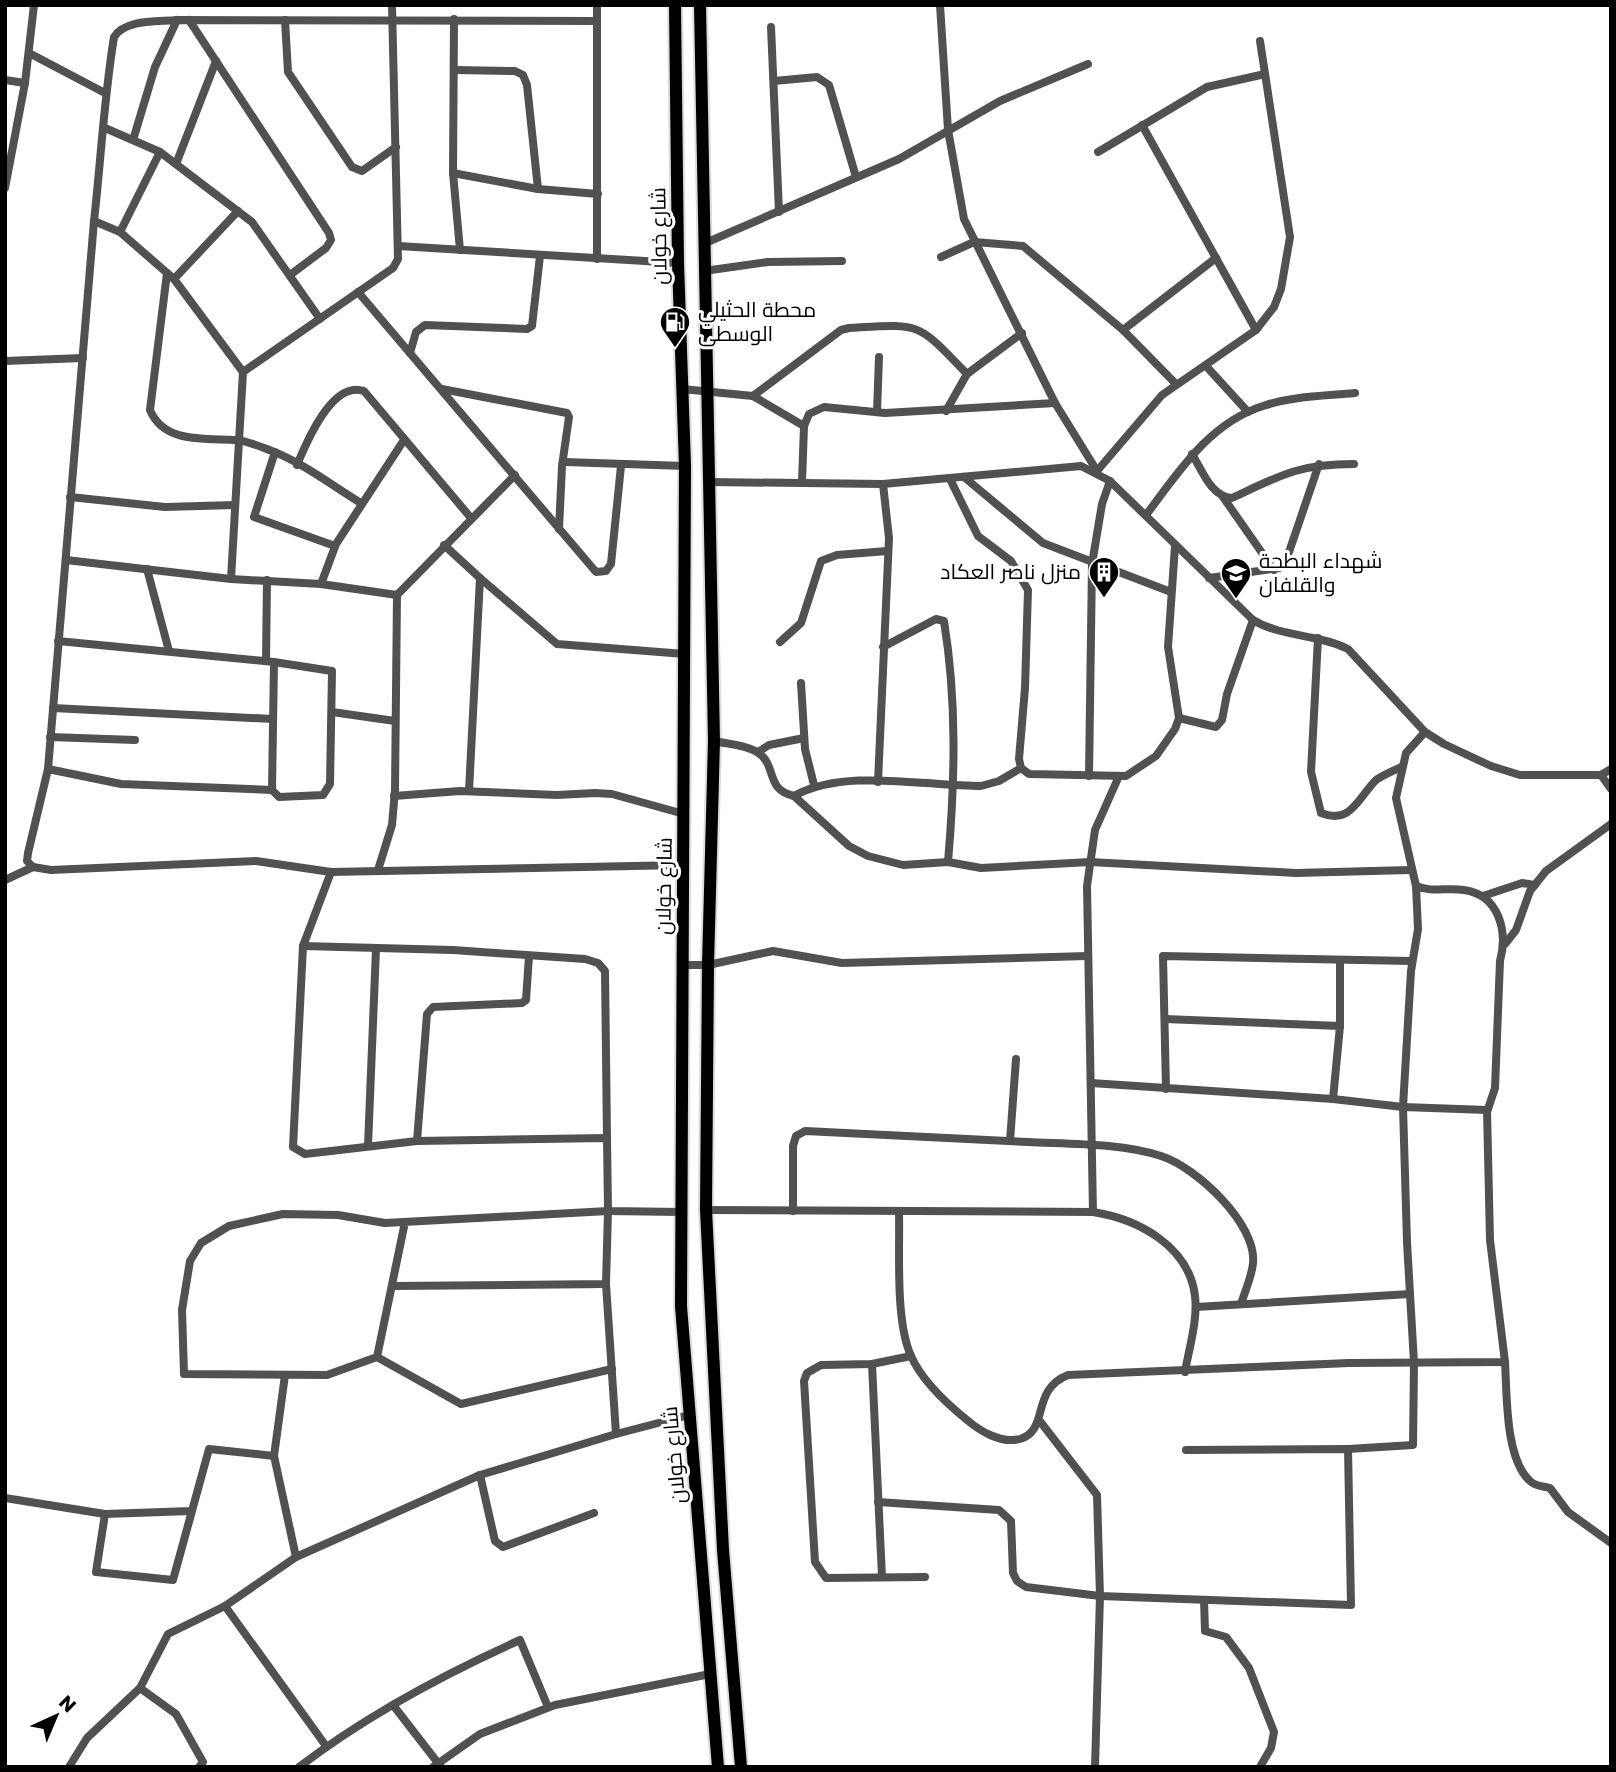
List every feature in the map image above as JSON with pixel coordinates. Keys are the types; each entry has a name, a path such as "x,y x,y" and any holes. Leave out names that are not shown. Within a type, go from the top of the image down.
{"main road":[{"name":"شارع خولان","path":"675,5 678,263 685,466 681,1306 718,1767"},
{"name":"شارع خولان","path":"700,5 714,741 708,965 706,1210 723,1550 741,1767"},
{"path":"701,1546 723,1550"}],"street":[{"path":"5,188 25,83 34,5"},
{"path":"243,372 393,268 398,259 392,5"},
{"path":"597,5 597,259"},
{"path":"940,5 948,130 954,177 964,219 1055,403 1097,471"},
{"path":"454,19 453,173 460,250"},
{"path":"33,867 27,861 48,768 94,221 105,128 105,93 114,37 118,30 128,25 177,20 597,20"},
{"path":"133,140 155,67 177,20"},
{"path":"189,20 331,240 326,248 290,275"},
{"path":"285,20 288,72 352,167 362,171 396,147"},
{"path":"771,27 779,212"},
{"path":"1097,471 1161,395 1256,330 1274,307 1281,289 1290,237 1260,41"},
{"path":"29,53 105,93"},
{"path":"176,164 216,61"},
{"path":"704,244 899,159 1000,101 1088,64"},
{"path":"455,70 514,71 523,75 527,85 538,188"},
{"path":"1098,152 1206,87 1265,74"},
{"path":"774,80 817,77 829,85 856,177"},
{"path":"5,80 25,83"},
{"path":"1142,125 1256,330"},
{"path":"105,128 160,152 252,222 320,318"},
{"path":"120,232 160,152"},
{"path":"453,173 538,188 598,194"},
{"path":"238,211 171,276 150,410 156,423 169,432 202,440 239,440 275,452 361,503"},
{"path":"94,221 120,232 171,276 243,372 231,579"},
{"path":"941,257 974,242 1024,246 1123,330 1176,384"},
{"path":"398,246 678,263"},
{"path":"410,353 416,332 425,325 527,329 532,326 540,256"},
{"path":"1123,330 1216,258"},
{"path":"704,271 768,262 842,261"},
{"path":"358,292 597,572 606,571 611,564 621,466"},
{"path":"753,396 841,330 849,328 908,325 919,328 967,374"},
{"path":"946,411 967,374 1022,332"},
{"path":"877,412 879,357"},
{"path":"5,361 83,358"},
{"path":"1206,366 1248,412"},
{"path":"682,388 753,396 804,426"},
{"path":"297,465 312,428 337,399 352,389 364,391 471,518"},
{"path":"440,389 563,411 569,417 565,462 562,466 559,529"},
{"path":"1146,516 1192,454 1232,419 1293,400 1355,393"},
{"path":"803,482 804,426 809,414 824,407 877,412 946,411 1055,403"},
{"path":"321,584 335,547 404,440"},
{"path":"275,452 254,517 335,547"},
{"path":"1192,454 1215,491 1223,497 1274,570"},
{"path":"565,462 621,466 685,466"},
{"path":"1223,497 1232,498 1292,470 1320,464 1354,464"},
{"path":"1209,578 1279,568 1288,555 1320,464"},
{"path":"709,482 883,484 1081,466 1097,471 1253,620 1267,628 1318,638 1348,649 1425,732 1491,766 1520,775 1601,775 1611,769"},
{"path":"378,870 392,825 397,595 515,475"},
{"path":"964,477 1043,543 1171,592"},
{"path":"950,479 978,536 1011,561 1028,590 1024,710 1019,759 1021,768 1029,774 1126,776 1156,756 1175,729 1179,718 1168,647 1175,546"},
{"path":"1089,776 1092,564 1102,504 1110,481"},
{"path":"878,782 889,538 883,484"},
{"path":"70,497 165,507 235,505"},
{"path":"444,545 557,645 685,654"},
{"path":"780,642 801,623 821,562 837,555 887,551"},
{"path":"66,560 231,579 321,584 397,595"},
{"path":"147,569 169,651"},
{"path":"468,791 480,578"},
{"path":"267,580 273,719 272,790"},
{"path":"883,647 936,619 944,621 952,685 954,786 948,862"},
{"path":"1179,718 1207,727 1216,727 1222,720 1227,694 1253,620"},
{"path":"1318,638 1311,772 1321,813 1333,818 1343,816 1353,809 1377,779 1401,767"},
{"path":"48,768 121,784 272,790 279,797 323,794 328,791 332,671 270,661 58,642"},
{"path":"802,683 804,738 814,785"},
{"path":"53,708 273,719"},
{"path":"332,712 396,722"},
{"path":"1186,1451 1348,1450 1413,1445 1415,1363 1404,1107 1411,961 1418,929 1416,886 1410,870 1396,798 1406,753 1425,732"},
{"path":"51,737 135,740"},
{"path":"758,752 769,745 804,738"},
{"path":"714,741 758,752 765,760 776,787 782,793 794,796 849,846 867,856 903,865 948,862 981,868 1090,862 1296,873 1410,870"},
{"path":"794,796 814,785 878,782 981,786 999,781 1021,768"},
{"path":"1601,775 1611,789"},
{"path":"1093,1212 1088,956 1090,862 1096,830 1119,776"},
{"path":"394,796 468,791 612,794 684,814"},
{"path":"1611,824 1588,839 1573,855 1552,866 1535,885 1526,898 1516,930 1505,944 1500,961 1495,1088 1488,1112 1490,1240 1505,1362 1510,1435 1521,1471 1538,1486 1550,1488 1568,1512 1611,1543"},
{"path":"5,880 33,867 51,870 256,861 331,872 684,865"},
{"path":"331,872 303,946 293,1147 305,1154 417,1141 607,1138"},
{"path":"1416,886 1431,892 1448,889 1483,895 1522,883 1535,885"},
{"path":"1483,895 1491,902 1500,920 1505,944"},
{"path":"303,946 585,958 598,963 605,971 608,1211 606,1284 616,1434"},
{"path":"368,1146 376,950"},
{"path":"682,965 708,965 773,951 842,963 1088,956"},
{"path":"417,1141 427,1014 433,1007 522,1003 526,1000 529,956"},
{"path":"1166,1089 1163,956 1411,961"},
{"path":"1333,1099 1340,1026 1340,960"},
{"path":"1165,1020 1340,1026"},
{"path":"1010,1142 1016,1059"},
{"path":"1091,1083 1488,1112"},
{"path":"793,1211 793,1146 796,1136 805,1131 1092,1146 1158,1155 1176,1162 1226,1205 1252,1246 1254,1264 1241,1304"},
{"path":"706,1210 1093,1212 1123,1216 1139,1224 1176,1254 1188,1270 1196,1307 1185,1372"},
{"path":"377,1357 327,1376 184,1374 184,1288 190,1261 201,1243 229,1226 283,1214 405,1222 608,1211 681,1212"},
{"path":"899,1212 901,1309 911,1356 944,1402 984,1435 1017,1440 1030,1434 1039,1420 1047,1389 1055,1380 1068,1375 1505,1362"},
{"path":"377,1357 405,1222"},
{"path":"392,1286 606,1284"},
{"path":"1196,1307 1410,1294"},
{"path":"911,1356 872,1364 821,1365 807,1373 804,1381 815,1562 826,1578 925,1577"},
{"path":"377,1357 461,1404 612,1368"},
{"path":"872,1364 882,1577"},
{"path":"285,1375 274,1455 296,1557"},
{"path":"69,1767 87,1738 140,1688 168,1634 226,1606 296,1557 480,1475 689,1415"},
{"path":"1039,1420 1097,1495 1100,1596 1095,1767"},
{"path":"105,1514 96,1572 173,1580 208,1449 274,1455"},
{"path":"878,1502 999,1510 1011,1521 1013,1573 1017,1581 1026,1587 1100,1596 1351,1605 1348,1450"},
{"path":"480,1475 495,1541 503,1547 594,1513"},
{"path":"5,1498 105,1514 191,1511"},
{"path":"1204,1600 1205,1631 1226,1637 1249,1668 1273,1732 1271,1748 1260,1767"},
{"path":"226,1606 326,1746"},
{"path":"299,1767 326,1746 444,1674 520,1640 548,1707"},
{"path":"393,1704 438,1765 480,1734 548,1707 710,1674"},
{"path":"140,1688 176,1714 203,1762 199,1767"}],"place":[{"name":"محطة الحثيلي الوسطى","path":"675,349"},
{"name":"منزل ناصر العكاد","path":"1104,599"},
{"name":"شهداء البطحة والقلفان","path":"1236,600"}]}
